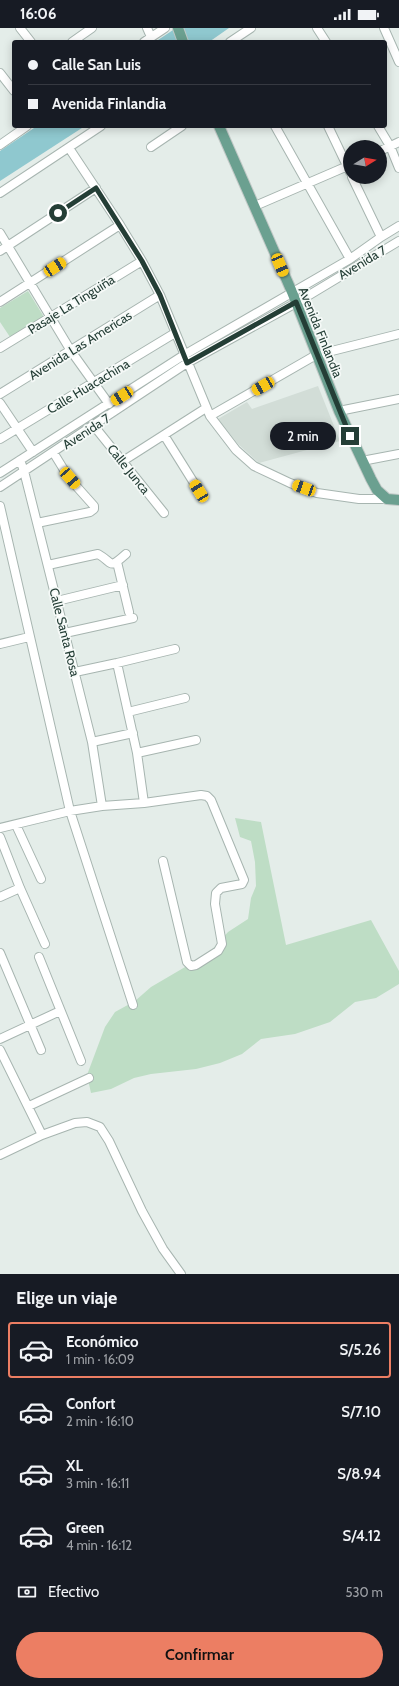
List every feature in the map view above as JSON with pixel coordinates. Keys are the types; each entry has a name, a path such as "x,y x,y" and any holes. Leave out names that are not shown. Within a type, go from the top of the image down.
{"main road":[{"path":"178,28 182,40"},
{"name":"Avenida Finlandia","path":"220,128 292,292 339,410 362,461 378,490 387,499"},
{"path":"387,499 399,500"}],"street":[{"path":"20,28 29,40"},
{"path":"75,40 92,28"},
{"path":"147,28 148,40"},
{"path":"148,40 165,28"},
{"path":"233,40 251,28"},
{"path":"317,28 325,40"},
{"path":"384,28 386,40"},
{"path":"387,41 397,51 399,62"},
{"path":"0,73 12,86"},
{"path":"0,145 24,128"},
{"path":"0,193 98,128"},
{"path":"151,147 179,128"},
{"path":"276,128 350,258"},
{"path":"329,128 343,155"},
{"path":"379,128 390,146 399,168"},
{"path":"387,148 399,142"},
{"path":"69,148 142,261 160,295 206,408 210,416 236,450 254,466 263,471 317,493 359,500 387,499"},
{"path":"255,206 343,169"},
{"path":"355,184 381,237"},
{"path":"4,249 96,188"},
{"path":"0,302 120,225"},
{"name":"Avenida 7","path":"0,472 109,404 186,359 292,292 350,258 399,226"},
{"path":"0,234 4,249 29,283 71,351 109,404"},
{"name":"Avenida 7","path":"0,487 94,426 186,359 296,302 399,241"},
{"name":"Pasaje La Tinguiña","path":"0,348 142,261"},
{"name":"Avenida Las Americas","path":"0,394 160,295"},
{"name":"Calle Huacachina","path":"0,439 175,333"},
{"path":"210,416 316,355 399,334"},
{"path":"339,410 399,399"},
{"path":"0,403 33,452"},
{"path":"124,461 206,408"},
{"name":"Calle Junca","path":"94,426 124,461 164,513"},
{"path":"164,435 199,491"},
{"path":"37,523 90,512 94,509 94,506 70,478 53,452"},
{"path":"362,461 399,454"},
{"name":"Calle Santa Rosa","path":"20,460 92,742 102,806"},
{"path":"0,506 70,811 133,1005"},
{"path":"48,565 96,554 102,556 108,563 116,562 126,554"},
{"path":"65,633 131,615 116,562"},
{"path":"57,601 123,585"},
{"path":"0,644 29,637"},
{"path":"75,672 175,649"},
{"path":"117,663 137,753 144,803"},
{"path":"128,712 186,698"},
{"path":"92,742 133,733"},
{"path":"137,753 196,740"},
{"path":"0,828 70,811 102,806 144,803 201,795 207,796 211,800 244,882 242,884 222,888 216,893 215,904 222,944 218,950 196,965 191,966 187,962 163,861"},
{"path":"16,825 41,879"},
{"path":"0,837 20,888 45,944"},
{"path":"0,897 20,888"},
{"path":"0,953 41,1050"},
{"path":"39,957 81,1060"},
{"path":"0,1039 60,1011"},
{"path":"0,1050 42,1135"},
{"path":"28,1106 89,1078"},
{"path":"0,1155 42,1135 75,1123 87,1122 100,1127 109,1141 142,1211 163,1249 181,1274"}],"shaded area":[{"path":"318,386 340,441 259,463 238,444 218,419 247,402 252,409"}],"green space":[{"path":"28,291 44,317 10,337 0,322 0,308"},
{"path":"235,818 261,822 286,945 371,920 399,971 399,984 376,998 355,1002 330,1022 295,1034 261,1039 242,1054 220,1063 196,1069 151,1074 134,1078 111,1089 91,1093 87,1075 105,1027 115,1012 135,1001 151,987 209,953 228,932 248,919 251,898 256,886 255,862 251,841 240,837"}],"water":[{"path":"176,28 229,28 212,40 158,40"},
{"path":"34,128 82,128 0,181 0,151"}],"route":[{"path":"58,213 96,188 142,261 160,295 187,363 296,302 350,436"}]}
